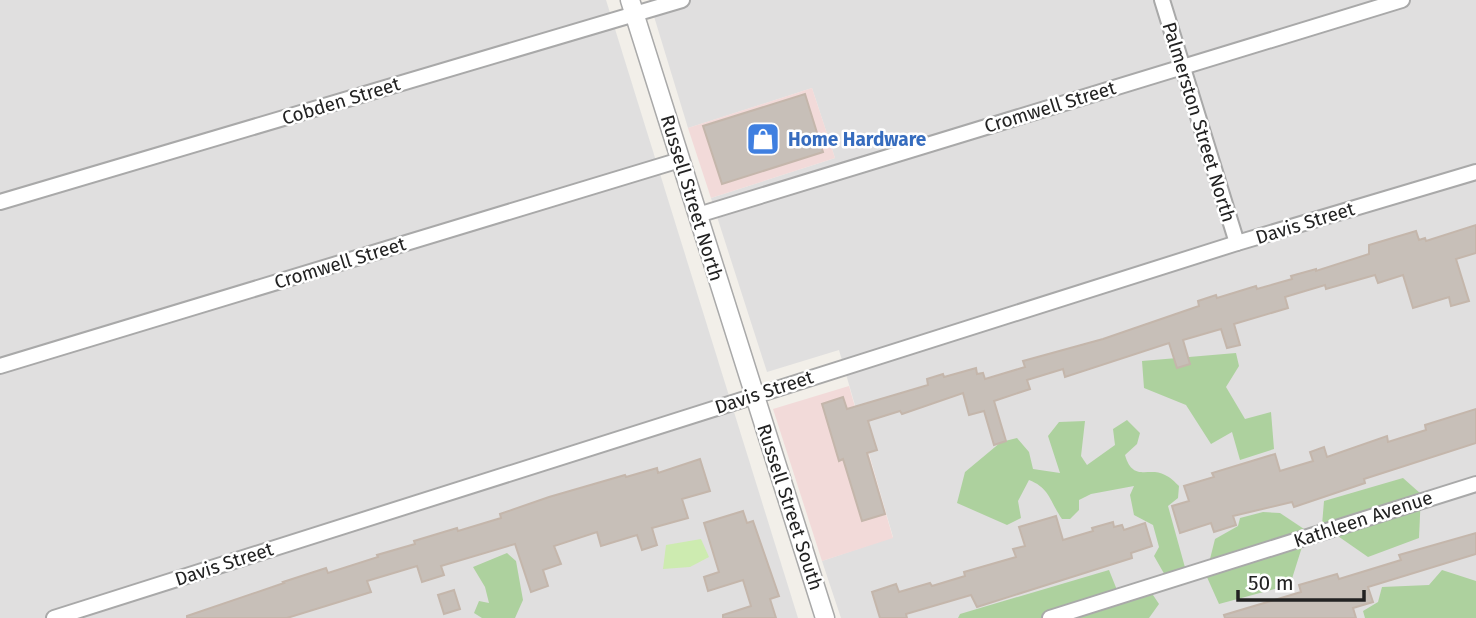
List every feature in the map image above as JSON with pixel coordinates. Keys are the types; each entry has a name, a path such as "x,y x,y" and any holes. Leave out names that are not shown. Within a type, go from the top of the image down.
{"street":[{"name":"Cobden Street","path":"0,202 632,7 682,0"},
{"name":"Palmerston Street North","path":"1161,0 1237,243"},
{"name":"Cromwell Street","path":"698,215 1402,0"},
{"name":"Russell Street North","path":"632,7 755,395"},
{"name":"Cromwell Street","path":"0,366 680,160"},
{"name":"Davis Street","path":"54,618 1237,243 1476,172"},
{"name":"Russell Street South","path":"755,395 825,618"},
{"name":"Kathleen Avenue","path":"1050,618 1476,484"}],"shaded area":[{"path":"0,0 606,0 798,618 0,618"},
{"path":"649,0 1476,0 1476,618 841,618 822,561 893,537 839,350 767,372 711,198 835,158 812,88 688,128"},
{"name":"Home Hardware","path":"812,88 835,158 711,198 688,128"},
{"path":"849,386 893,538 822,561 773,409"}],"green space":[{"path":"1236,353 1239,366 1226,387 1245,419 1271,412 1274,449 1240,460 1232,432 1211,444 1186,405 1144,388 1142,361"},
{"path":"1127,420 1140,433 1137,444 1125,455 1128,464 1137,471 1169,477 1179,486 1178,498 1168,506 1186,571 1166,577 1154,556 1159,547 1153,525 1134,515 1130,495 1134,486 1091,494 1079,500 1079,510 1070,519 1062,519 1046,491 1029,480 1018,501 1021,518 1007,525 957,503 965,472 1001,442 1017,438 1029,452 1033,469 1060,473 1048,436 1059,422 1085,421 1081,456 1087,465 1115,445 1113,429"},
{"path":"1403,478 1421,494 1419,538 1368,557 1322,525 1324,501"},
{"path":"1263,512 1280,513 1307,531 1290,585 1219,604 1206,575 1215,539 1238,526 1240,518"},
{"path":"701,539 709,557 690,567 663,569 666,545"},
{"path":"507,553 516,561 523,600 515,618 482,618 474,613 479,601 489,603 485,587 473,567"},
{"path":"1109,570 1117,590 1151,592 1159,604 1149,618 958,618 960,614"},
{"path":"1442,570 1476,581 1476,618 1365,618 1363,611 1378,602 1382,587 1429,585"}],"building":[{"name":"Home Hardware","path":"805,94 823,152 722,184 703,126"},
{"path":"1476,225 1476,253 1456,259 1469,301 1451,306 1449,297 1413,308 1403,275 1378,283 1375,275 1326,289 1325,285 1285,297 1288,308 1234,324 1240,345 1227,348 1221,329 1183,340 1190,364 1177,368 1169,343 1065,377 1063,369 1027,380 1030,389 994,401 1006,441 994,445 984,411 969,415 963,393 902,414 900,411 868,421 877,450 867,453 885,514 862,521 843,459 839,461 822,404 843,397 847,409 928,385 927,379 976,368 977,374 983,373 985,379 1025,367 1023,361 1103,339 1199,306 1198,301 1216,295 1217,298 1256,286 1257,289 1292,279 1291,276 1369,254 1369,245 1416,231 1419,240 1425,238 1426,241"},
{"path":"1476,409 1476,443 1364,479 1365,483 1294,507 1292,502 1233,516 1236,525 1214,532 1211,523 1180,533 1172,506 1189,501 1184,486 1214,477 1212,473 1275,454 1280,471 1313,461 1310,452 1324,447 1327,457 1387,436 1388,442 1426,430 1425,425"},
{"path":"700,459 710,491 682,499 688,518 652,528 657,545 642,550 637,535 601,546 597,532 554,546 561,564 543,570 548,586 531,592 515,544 441,566 444,575 422,582 417,566 367,581 371,592 287,618 187,618 326,568 328,573 415,544 414,541 501,518 500,514 549,497 625,475 626,477 657,468 658,473"},
{"path":"743,511 747,523 753,521 779,596 770,599 776,618 723,618 723,615 751,606 743,580 708,591 704,577 719,572 704,523"},
{"path":"1056,516 1063,540 1113,522 1114,527 1122,525 1124,530 1145,523 1152,546 1131,553 1132,558 977,607 971,595 906,614 907,618 880,618 872,592 896,584 899,592 930,583 932,586 965,576 964,572 1016,557 1013,549 1025,546 1019,527"},
{"path":"1476,533 1476,554 1368,587 1373,602 1353,608 1356,618 1225,618 1224,615 1301,592 1299,585 1337,574 1339,579 1401,560 1399,555"},
{"path":"454,590 460,609 444,614 438,595"}],"place":[{"name":"Home Hardware","path":"763,139"}]}
